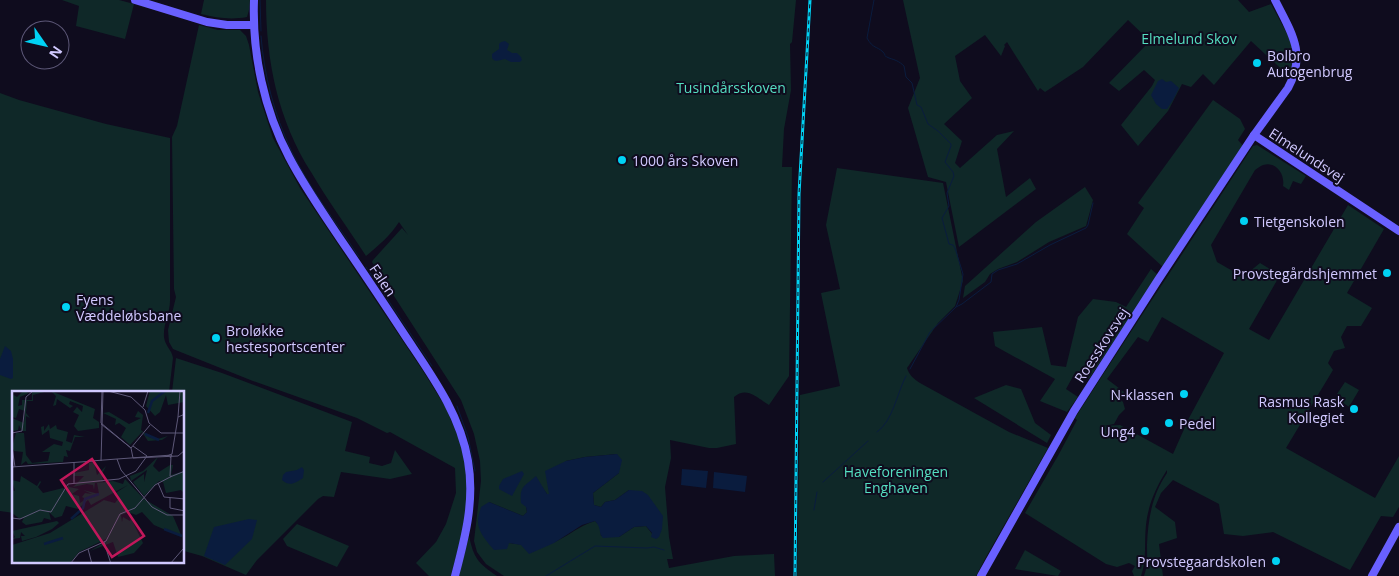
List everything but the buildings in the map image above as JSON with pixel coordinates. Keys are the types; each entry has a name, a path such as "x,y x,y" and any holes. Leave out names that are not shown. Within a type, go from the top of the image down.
{"street":[{"path":"135,0 207,22 227,25 254,25"},
{"name":"Falen","path":"254,0 256,55 262,84 274,124 288,155 302,180 437,383 450,404 457,421 468,459 471,499 469,519 455,576"},
{"name":"Elmelundsvej","path":"1275,0 1296,47 1298,64 1293,80 1254,135 1399,231"},
{"name":"Roesskovsvej","path":"981,576 1074,411 1254,135"},
{"path":"1367,576 1399,526"},
{"path":"1372,576 1386,548"}],"green space":[{"path":"62,0 119,0 134,4 125,39 76,26 79,6"},
{"path":"204,0 250,0 247,17 224,18 201,14"},
{"name":"Tusindårsskoven","path":"266,0 796,0 792,42 790,44 791,90 784,129 782,167 792,167 789,376 769,405 748,393 739,394 734,397 736,444 709,448 670,440 671,458 665,487 669,537 673,559 667,559 669,568 734,556 774,554 775,576 504,576 486,564 477,552 474,541 481,481 480,461 474,434 461,400 372,262 402,228 408,235 399,222 388,236 366,256 331,204 300,152 282,111 268,45","holes":["617,454 619,473 593,493 594,505 601,507 605,502 615,500 629,490 656,539 646,526 634,527 619,537 601,536 600,526 595,521 584,525 553,543 533,545 509,543 489,502 523,516 527,512 526,507 542,487 547,494 550,494 566,461"]},
{"name":"Elmelund Skov","path":"903,0 1238,0 1249,12 1271,4 1292,43 1293,57 1290,77 1251,41 1214,85 1203,74 1191,87 1182,84 1168,111 1138,146 1121,125 1155,80 1144,70 1119,91 1109,83 1150,41 1128,20 1083,67 1045,92 1040,88 1038,91 1007,42 1004,45 1001,56 985,35 955,56 960,81 972,98 944,124 962,141 955,163 960,168 997,135 1014,131 997,149 1006,197 1030,178 1036,189 959,247 946,182 928,177 908,108 920,78"},
{"path":"199,25 218,30 240,30 246,36 258,92 273,138 300,188 446,408 461,444 468,488 464,526 451,576 429,576 416,563 436,542 446,524 456,493 455,468 390,432 387,433 357,418 253,381 173,349 169,342 168,330 176,297 174,289 172,137 177,126"},
{"name":"Fyens Væddeløbsbane","path":"0,93 106,124 170,138 170,301 164,332 165,340 173,358 169,391 12,391 12,513 0,511"},
{"path":"1213,100 1240,119 1245,129 1238,140 1244,147 1163,267 1127,234 1144,208 1138,203"},
{"path":"1257,145 1306,176 1301,184 1293,181 1289,190 1283,186 1283,178 1276,167 1268,164 1255,170 1211,245 1217,262 1243,277 1260,263 1280,275 1249,329 1269,340 1348,205 1384,229 1347,293 1372,308 1361,326 1347,326 1341,337 1345,348 1334,351 1328,363 1333,370 1286,448 1375,498 1399,456 1399,507 1393,517 1381,516 1350,570 1273,532 1243,536 1224,534 1219,504 1173,480 1161,493 1155,507 1175,522 1177,538 1159,544 1163,576 1144,576 1147,564 1150,517 1154,499 1167,470 1156,490 1149,510 1146,525 1144,564 1141,576 1134,576 1132,571 1135,566 1129,563 1117,567 1106,564 1025,513 1077,420 1075,418 1253,146","holes":["1162,317 1224,353 1189,418 1173,454 1120,425 1103,426 1114,424 1125,409 1120,399 1124,392 1107,379 1138,337 1148,342"]},
{"name":"Haveforeningen Enghaven","path":"837,168 943,183 963,281 955,306 938,323 907,368 912,377 920,383 1009,432 1048,448 976,576 797,576 800,395 840,386 821,293 840,289 826,225"},
{"path":"1085,187 1093,200 1086,226 1049,242 1017,262 998,269 990,274 985,282 963,298 965,286 1036,222"},
{"path":"1151,269 1158,275 1089,379 1076,371 1066,389 1078,397 1067,412 1040,401 1055,379 995,346 993,332 1042,327 1051,365 1066,367 1078,317 1093,299 1116,302 1126,307"},
{"path":"176,358 222,373 352,422 345,451 370,457 369,463 382,466 391,463 395,450 412,474 390,479 341,472 334,497 323,496 318,499 257,560 246,575 202,556 185,551 185,391 172,391"},
{"path":"1345,382 1359,390 1349,407 1342,402 1344,398 1337,394"},
{"path":"1006,385 1021,389 1035,423 1051,435 1047,443 974,398"},
{"path":"297,524 349,546 337,567 287,546 283,539"},
{"path":"469,536 478,560 485,568 497,576 459,576"},
{"path":"1025,550 1061,571 1058,576 1015,569"}],"water":[{"path":"505,41 509,44 507,50 517,53 521,57 522,60 520,62 511,62 505,59 493,60 492,54 499,49 501,42"},
{"path":"1162,79 1166,82 1171,81 1179,88 1167,109 1162,109 1156,104 1151,95 1158,81"},
{"path":"5,346 11,351 13,359 13,378 11,379 0,375 0,359"},
{"path":"617,454 622,460 619,473 593,493 594,505 601,507 605,502 615,500 629,490 642,491 648,495 663,516 662,529 659,537 656,539 651,537 652,533 646,526 634,527 619,537 603,538 595,521 582,525 554,543 529,554 521,545 509,543 507,549 494,550 483,536 479,528 478,517 481,507 489,502 523,516 527,512 526,507 521,503 521,493 526,484 536,476 547,494 549,494 545,471 566,461"},
{"path":"302,467 304,470 303,478 290,484 282,480 286,472"},
{"path":"682,469 708,471 706,488 681,485"},
{"path":"522,471 524,474 512,496 499,489 503,479"},
{"path":"714,472 747,476 745,492 713,488"},
{"path":"249,519 257,520 252,539 225,565 204,556 214,527"}],"waterway":[{"path":"260,0 261,31"},
{"path":"874,0 867,38 869,42 883,52 885,56 904,66 906,77 912,83 917,105 921,107 928,124 951,144 945,162 954,176 947,193 949,206 942,218 949,244 955,248 963,274 959,300 956,307 930,332 910,369"},
{"path":"261,36 271,94 291,150 323,205 359,257"},
{"path":"956,307 991,282 992,274 998,270 1017,264 1050,245 1086,228 1093,203"},
{"path":"366,267 432,366"},
{"path":"877,432 891,414 906,376"},
{"path":"457,406 468,437 475,471"},
{"path":"823,482 868,441"},
{"path":"814,510 817,492"},
{"path":"546,576 595,546 654,547 664,550"}],"railway":[{"path":"795,576 799,194 810,0"}],"place":[{"name":"Bolbro Autogenbrug","path":"1257,63"},
{"name":"1000 års Skoven","path":"622,160"},
{"name":"Tietgenskolen","path":"1244,221"},
{"name":"Provstegårdshjemmet","path":"1387,273"},
{"name":"Fyens Væddeløbsbane","path":"66,307"},
{"name":"Broløkke hestesportscenter","path":"216,338"},
{"name":"N-klassen","path":"1184,394"},
{"name":"Rasmus Rask Kollegiet","path":"1354,409"},
{"name":"Pedel","path":"1169,423"},
{"name":"Ung4","path":"1145,431"},
{"name":"Provstegaardskolen","path":"1276,561"}]}
